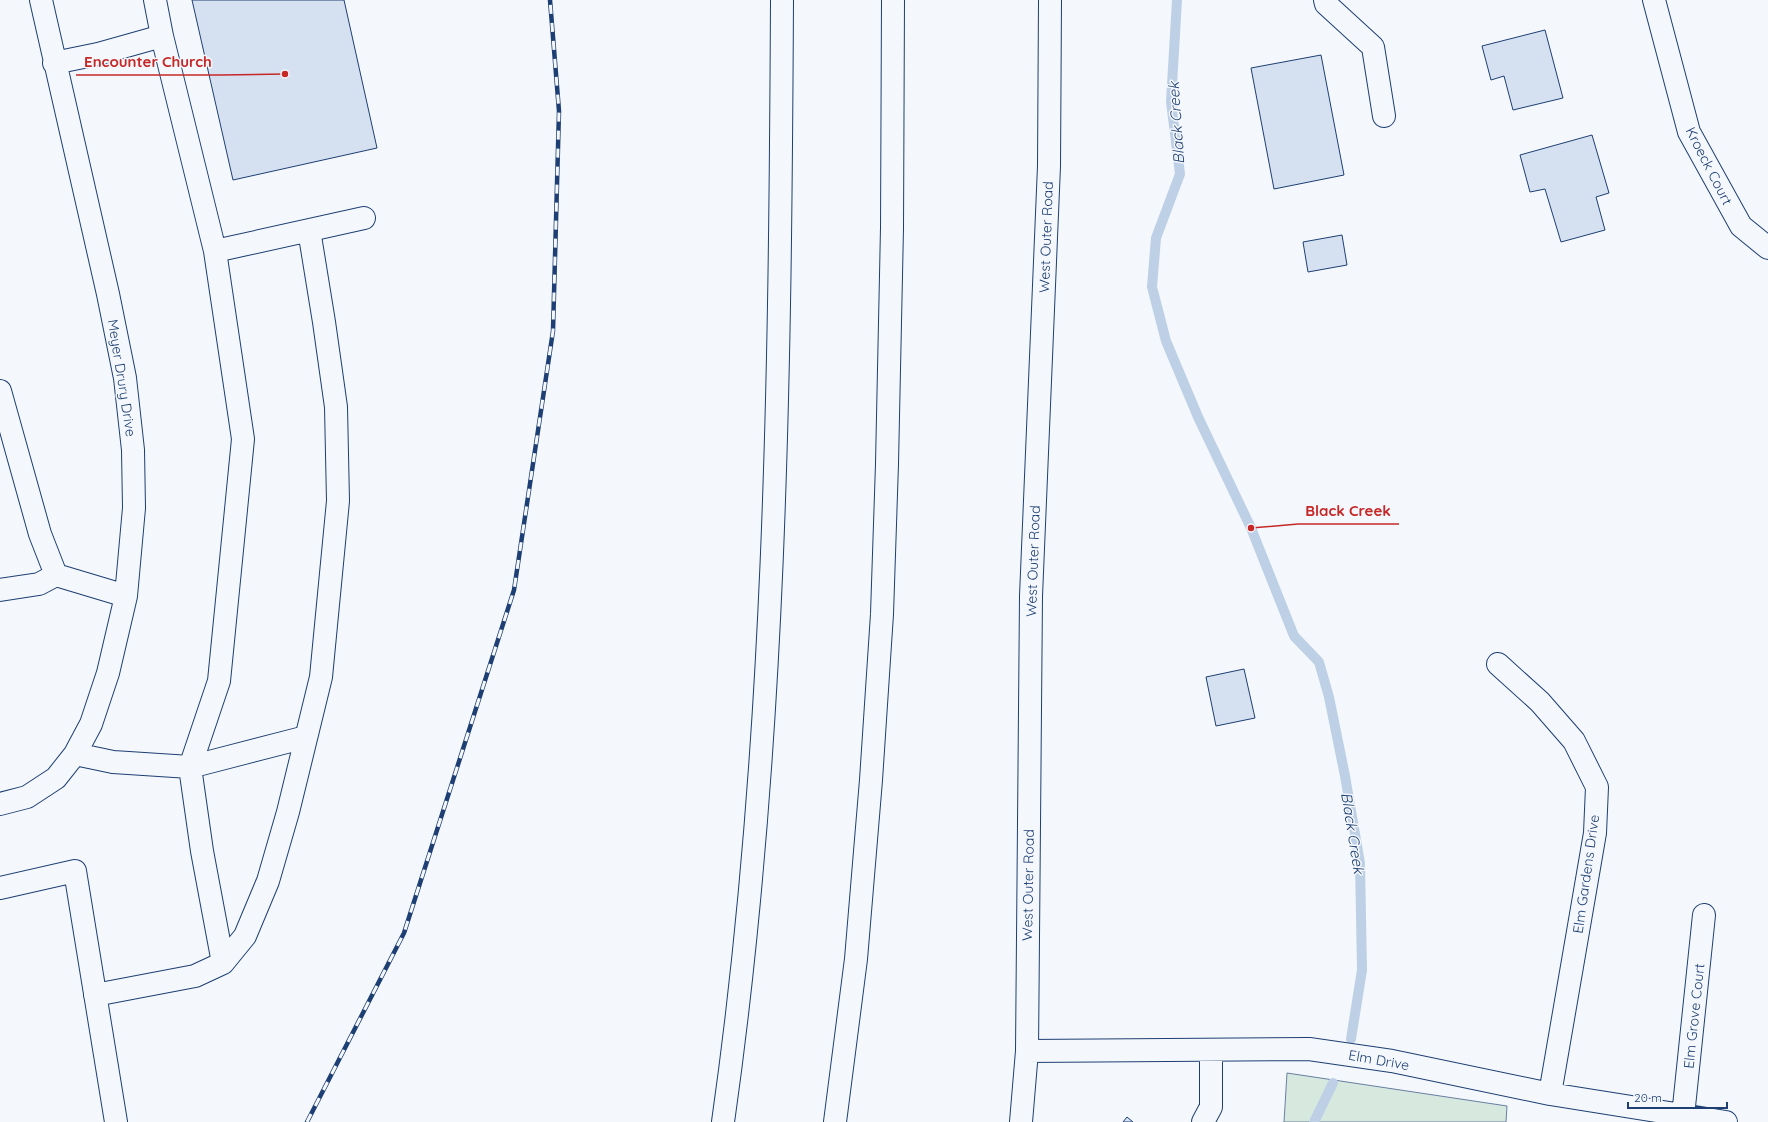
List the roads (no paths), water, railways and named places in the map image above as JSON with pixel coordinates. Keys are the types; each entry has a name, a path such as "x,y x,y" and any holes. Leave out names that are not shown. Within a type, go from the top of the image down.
{"main road":[{"name":"Meyer Drury Drive","path":"0,804 27,797 56,778 75,754 91,724 108,673 126,596 134,508 133,450 125,378 108,294 54,63 41,0"},
{"path":"155,0 162,36 214,252 243,439 219,681 190,767 202,851 223,963"},
{"path":"723,1122 753,872 767,692 778,360 782,0"},
{"path":"835,1122 856,959 872,772 882,614 892,236 893,0"},
{"name":"West Outer Road","path":"1021,1122 1027,1051 1031,596 1049,166 1050,0"},
{"path":"1325,0 1326,4 1373,47 1384,116"},
{"name":"Kroeck Court","path":"1654,0 1689,132 1741,226 1768,248"},
{"path":"54,63 98,54 162,36"},
{"path":"214,252 364,218"},
{"path":"96,995 195,976 223,963 245,936 268,881 288,812 321,677 338,501 336,407 324,322 308,230"},
{"path":"0,390 40,534 56,576"},
{"path":"0,590 39,584 56,576 126,596"},
{"name":"Elm Gardens Drive","path":"1498,664 1540,702 1574,741 1597,787 1595,833 1550,1094"},
{"path":"75,754 113,762 190,767 306,737"},
{"path":"0,888 75,872 116,1122"},
{"name":"Elm Grove Court","path":"1683,1116 1704,916"},
{"name":"Elm Drive","path":"1027,1051 1309,1049 1392,1061 1550,1094 1726,1122"},
{"path":"1203,1122 1210,1107 1211,1050"}],"waterway":[{"name":"Black Creek","path":"1177,0 1171,102 1180,174 1156,238 1152,287 1166,341 1198,417 1251,528 1294,636 1319,662 1329,697 1345,776 1360,863 1362,970 1351,1039"},
{"name":"Black Creek","path":"1314,1122 1333,1083"}],"railway":[{"path":"307,1122 404,933 514,590 553,331 559,111 550,0"}],"place":[{"name":"Encounter Church","path":"285,74"},
{"name":"Black Creek","path":"1251,528"}]}
